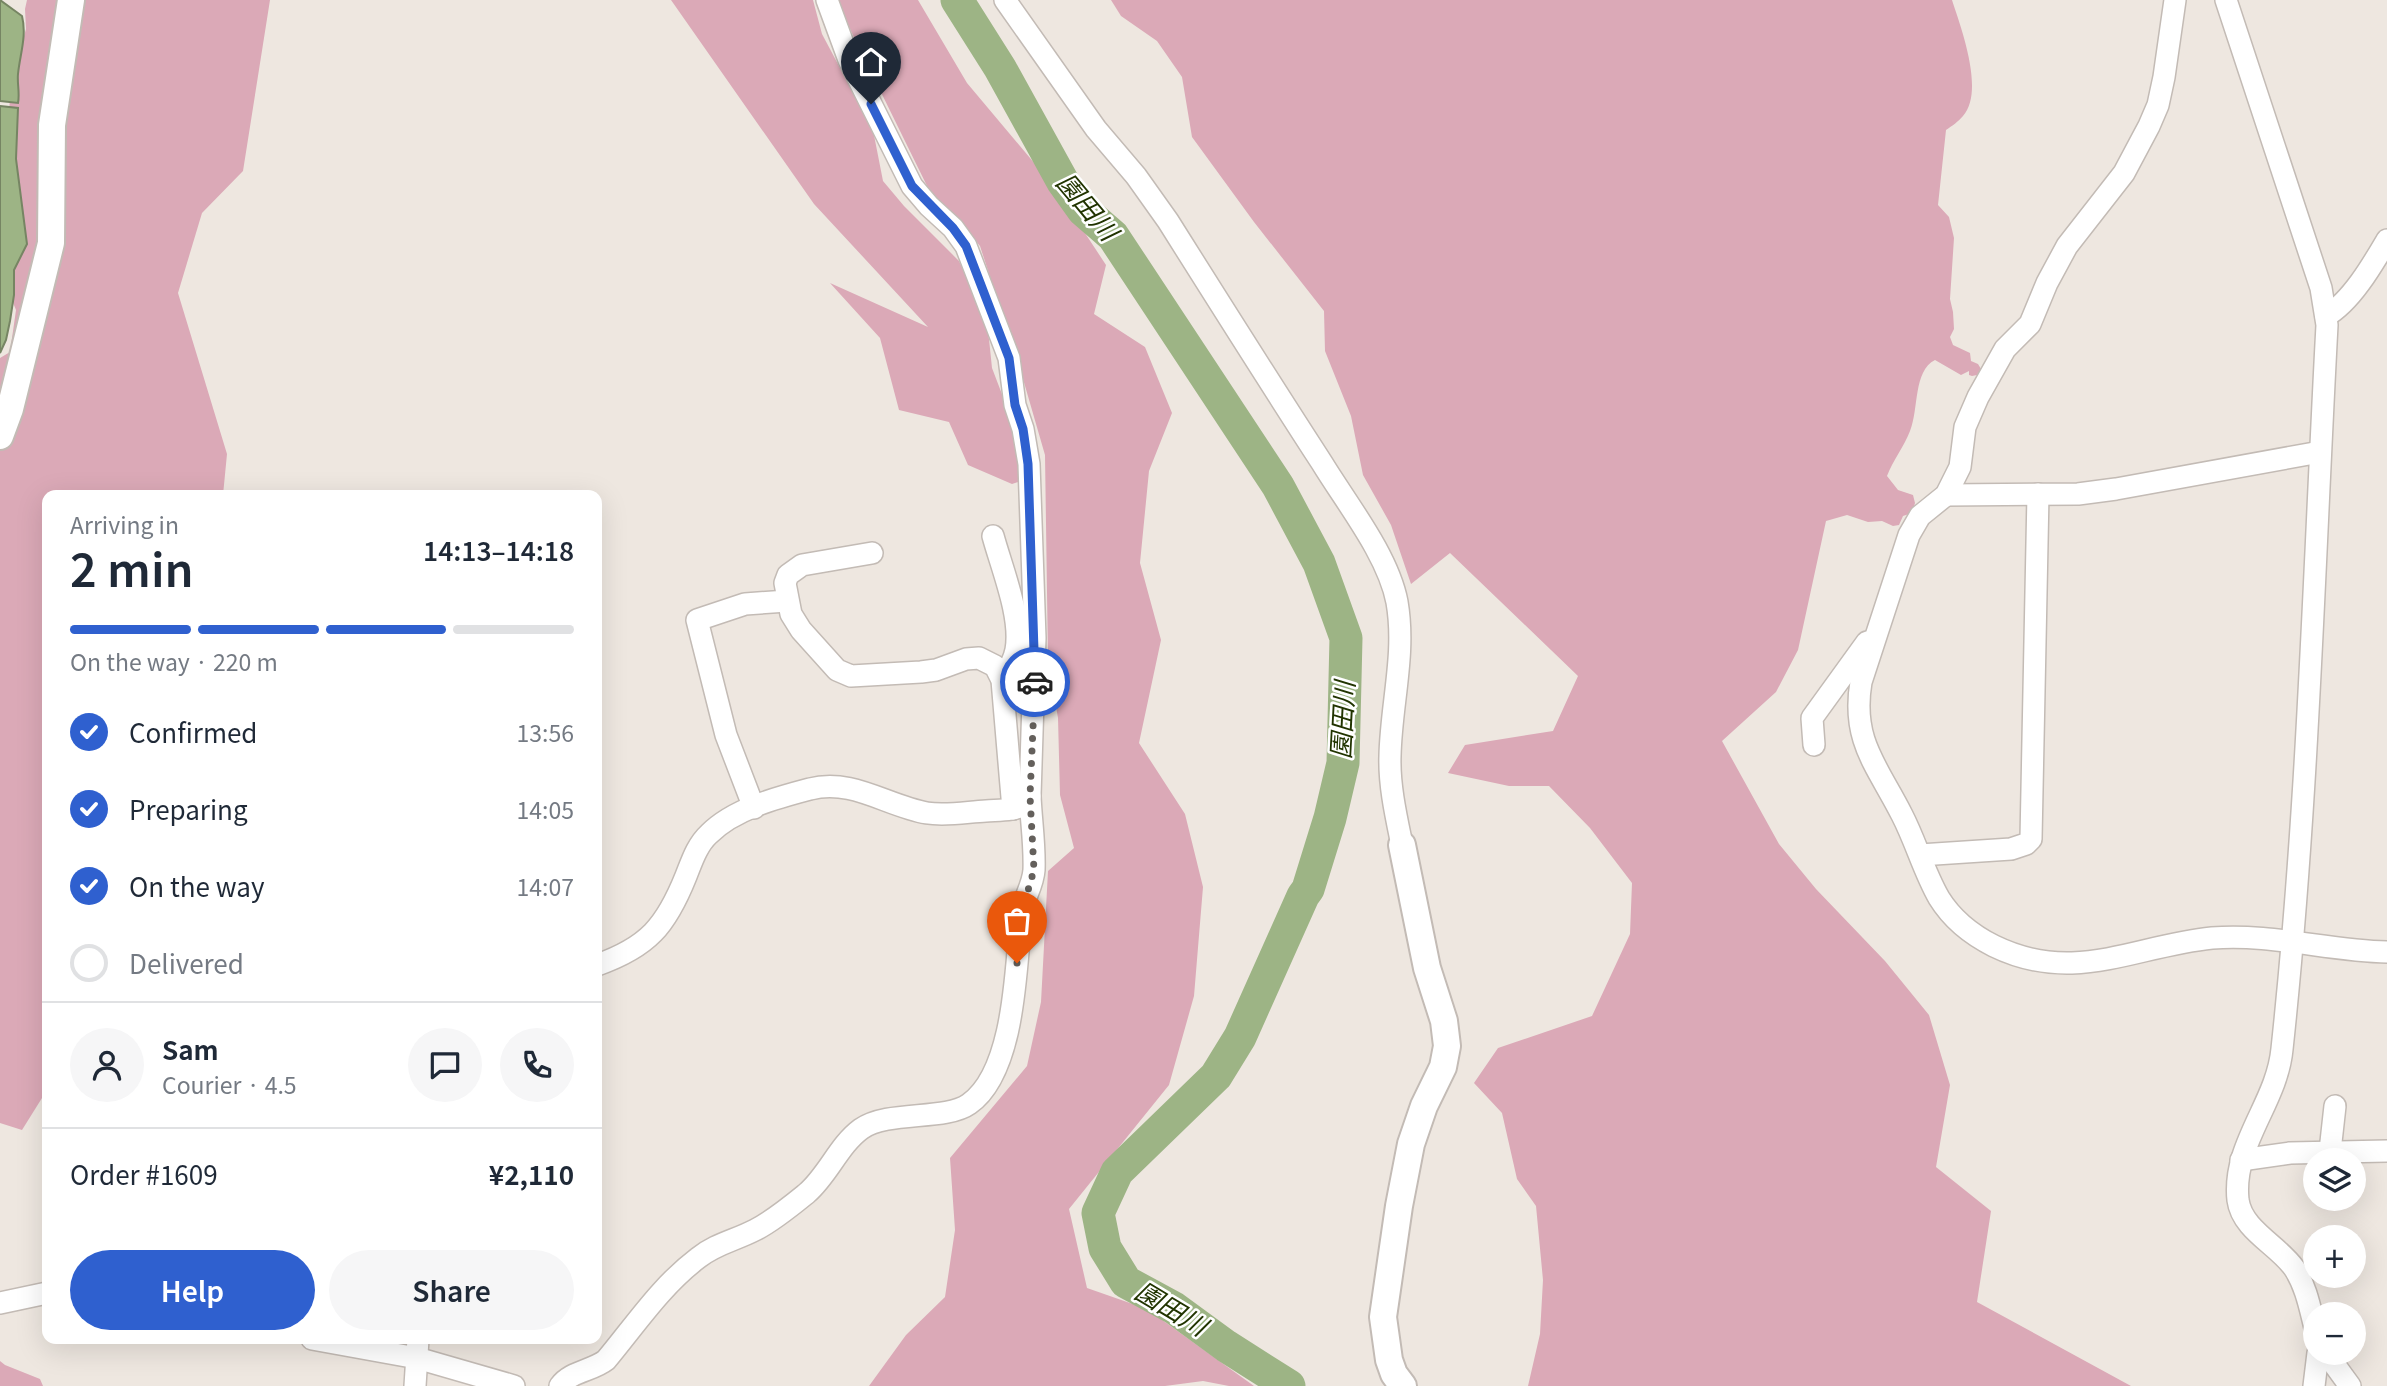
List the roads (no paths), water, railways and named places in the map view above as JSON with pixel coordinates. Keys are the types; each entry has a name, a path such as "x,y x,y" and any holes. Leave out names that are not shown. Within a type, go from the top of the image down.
{"street":[{"path":"0,436 10,409 51,243 52,125 71,0"},
{"path":"560,1386 569,1377 595,1368 607,1360 658,1295 700,1256 755,1230 806,1193 824,1176 862,1129 882,1121 959,1109 978,1096 996,1067 1016,986 1021,914 1034,870 1030,796 1035,638 1026,446 1015,405 1009,358 966,246 953,228 912,186 849,60 827,0"},
{"path":"1005,0 1096,129 1136,176 1168,221 1390,576 1397,602 1400,631 1390,766 1402,845 1427,968 1444,1021 1447,1045 1443,1067 1424,1106 1411,1144 1383,1317 1389,1360 1394,1374 1403,1386"},
{"path":"2175,0 2164,76 2158,105 2149,126 2123,173 2067,246 2047,283 2030,324 2005,349 1978,397 1965,427 1960,467 1946,495 1920,516 1909,535 1861,682 1861,726 1872,763 1897,805 1940,898 1956,919 1980,938 2028,960 2062,964 2092,961 2213,938 2242,937 2353,951 2387,952"},
{"path":"2226,0 2321,288 2326,316 2298,894 2279,1071 2241,1160 2238,1201 2244,1215 2295,1270 2307,1302"},
{"path":"2326,316 2340,306 2367,273 2387,240"},
{"path":"1946,495 2078,494 2320,452"},
{"path":"1920,855 2011,849 2026,845 2031,839 2038,494"},
{"path":"993,536 1013,604 1018,633 1012,663 1002,680"},
{"path":"872,553 796,568 788,575 785,583 791,614 832,666 846,675 936,670 966,659 979,658 995,666 1002,680 1013,810"},
{"path":"754,808 726,734 697,620 745,604 787,601"},
{"path":"1814,745 1812,718 1882,620"},
{"path":"602,963 632,950 647,940 668,915 703,840 727,820 754,808 810,789 835,786 858,790 926,813 942,814 1013,810 1027,804 1030,796"},
{"path":"2330,1148 2334,1106"},
{"path":"2366,1151 2387,1151"},
{"path":"2241,1160 2265,1155 2303,1153"},
{"path":"0,1303 42,1294"},
{"path":"370,1344 417,1348 513,1386"},
{"path":"415,1386 417,1348"},
{"path":"2314,1386 2317,1365"},
{"path":"2335,1365 2350,1386"}],"waterway":[{"name":"園田川","path":"957,0 1000,68 1063,182 1083,210 1113,236 1278,486 1319,563 1346,638 1343,763 1330,818 1308,889 1240,1037 1216,1076 1117,1172 1098,1213 1105,1248 1126,1282 1174,1308 1226,1346 1289,1386"}]}
